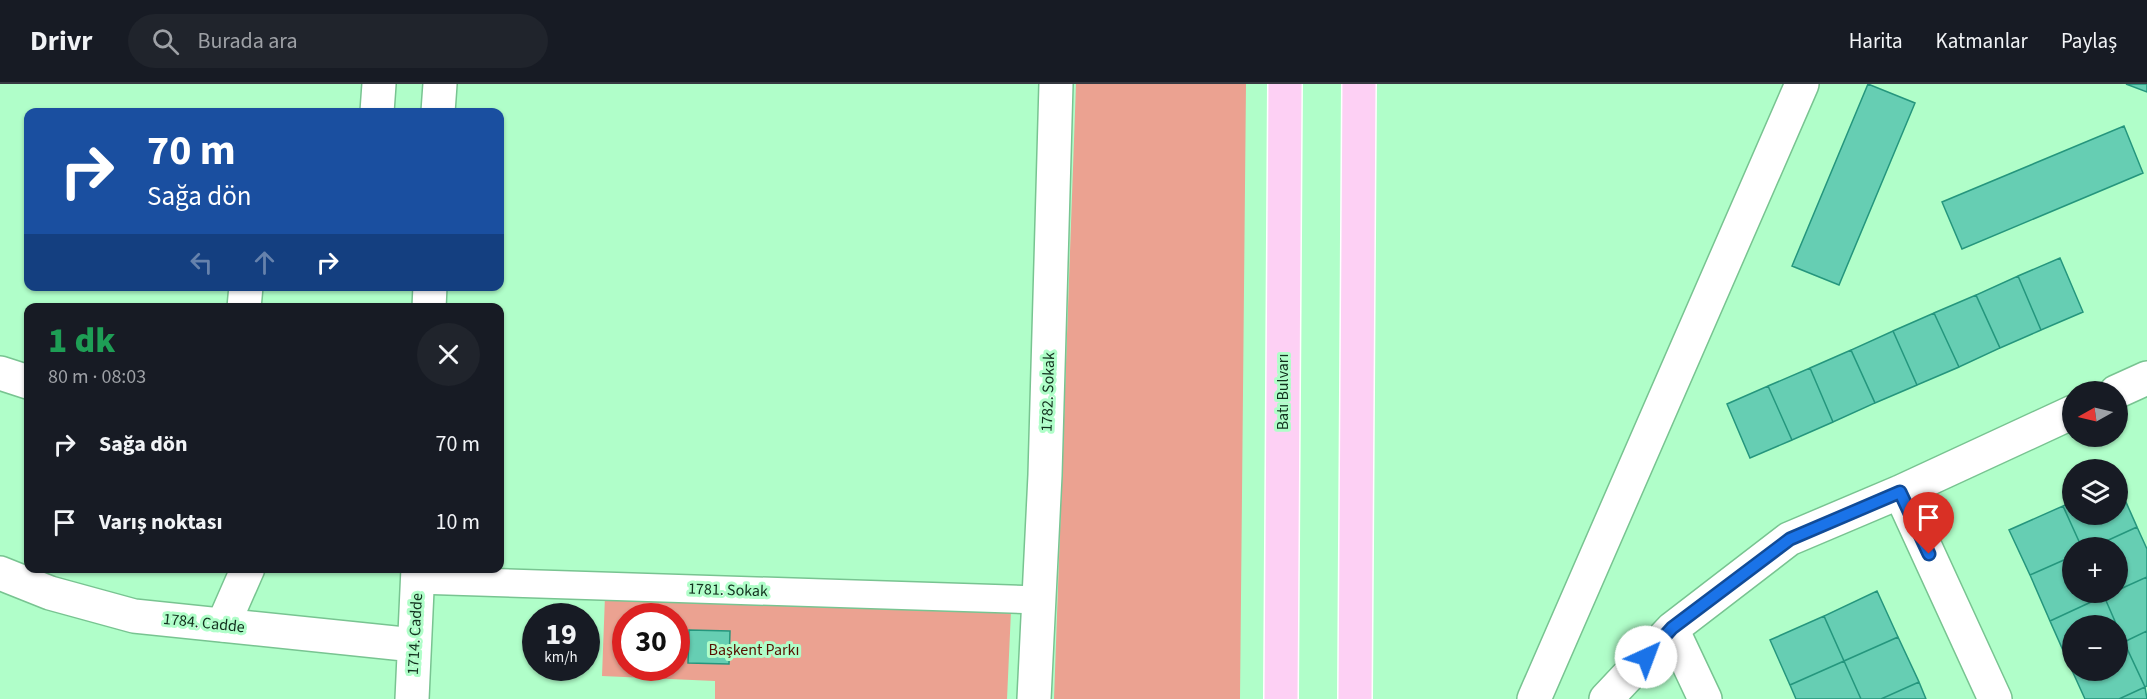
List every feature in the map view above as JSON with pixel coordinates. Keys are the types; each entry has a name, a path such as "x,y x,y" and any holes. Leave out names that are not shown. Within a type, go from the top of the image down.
{"main road":[{"name":"Batı Bulvarı","path":"1281,699 1285,84"},
{"path":"1355,699 1359,84"}],"street":[{"path":"377,108 379,84"},
{"path":"438,108 440,84"},
{"name":"1782. Sokak","path":"1034,699 1046,476 1056,84"},
{"path":"1534,699 1802,84"},
{"path":"0,373 24,381"},
{"path":"1606,699 1672,628 1790,539 1900,492 2062,416"},
{"path":"1900,492 1995,699"},
{"name":"1784. Cadde","path":"0,573 50,593 134,616 414,645"},
{"path":"224,625 246,573"},
{"name":"1781. Sokak","path":"417,574 1039,600"},
{"name":"1714. Cadde","path":"412,699 417,574"},
{"path":"1672,628 1705,699"}],"green space":[{"path":"1076,84 1246,84 1240,699 1054,699"},
{"name":"Başkent Parkı","path":"605,596 1011,611 1007,699 715,699 715,681 690,680 690,603 612,603 612,676 602,676"}],"building":[{"path":"1868,84 1915,103 1839,285 1792,266"},
{"path":"2126,84 2147,84 2147,92"},
{"path":"2124,126 2143,173 1962,249 1942,202"},
{"path":"2060,258 2083,312 2041,330 2018,276"},
{"path":"2018,276 2041,330 2000,348 1976,295"},
{"path":"1976,295 2000,348 1959,367 1934,313"},
{"path":"1934,313 1959,367 1917,385 1893,331"},
{"path":"1893,331 1917,385 1875,403 1851,350"},
{"path":"1851,350 1875,403 1833,422 1810,368"},
{"path":"1810,368 1833,422 1792,440 1768,386"},
{"path":"1768,386 1792,440 1750,458 1727,404"},
{"path":"2062,506 2062,525 2072,525 2077,537 2062,537 2062,561 2030,575 2009,530"},
{"path":"2128,507 2137,527 2115,537 2077,537 2072,525 2128,525"},
{"path":"2137,527 2147,549 2147,577 2128,586 2128,537 2115,537"},
{"path":"2062,561 2062,603 2089,603 2050,621 2030,575"},
{"path":"2147,577 2147,631 2128,640 2128,615 2112,615 2107,603 2128,603 2128,586"},
{"path":"1877,591 1898,637 1844,661 1824,616"},
{"path":"2089,603 2107,603 2112,615 2063,615"},
{"path":"2062,615 2062,648 2050,621"},
{"path":"1824,616 1844,661 1790,685 1770,640"},
{"path":"690,630 730,631 729,664 690,663"},
{"path":"2147,631 2147,686 2145,687 2128,651 2128,640"},
{"path":"1898,637 1919,682 1881,699 1861,699 1844,661"},
{"path":"2128,651 2145,687 2119,699 2085,699 2077,681 2128,681"},
{"path":"1844,661 1861,699 1796,699 1790,685"},
{"path":"1919,682 1926,699 1881,699"},
{"path":"2145,687 2147,699 2119,699"}],"route":[{"path":"1646,657 1672,628 1790,539 1900,492 1929,554"}]}
